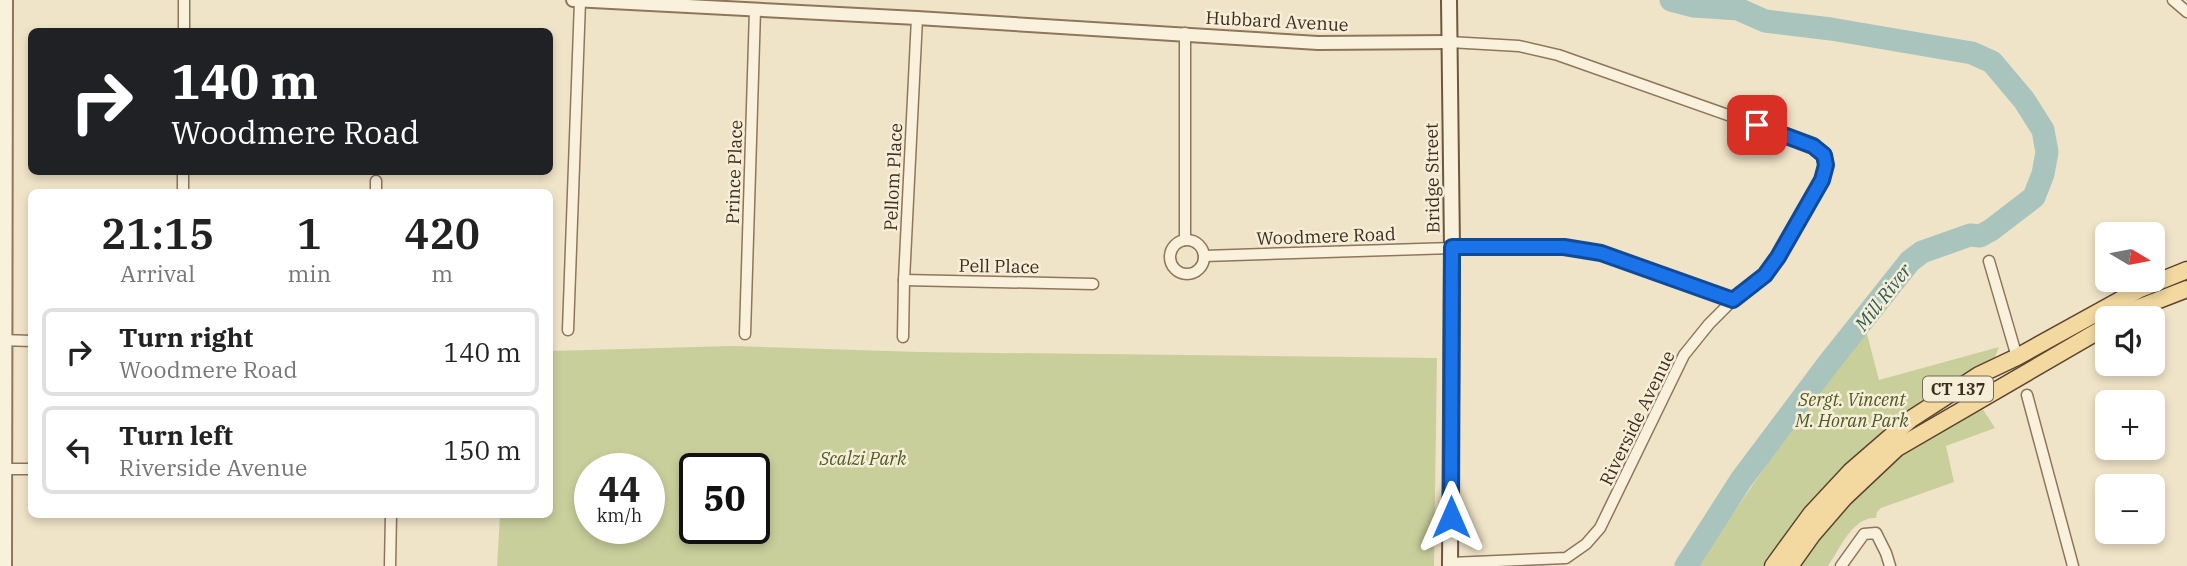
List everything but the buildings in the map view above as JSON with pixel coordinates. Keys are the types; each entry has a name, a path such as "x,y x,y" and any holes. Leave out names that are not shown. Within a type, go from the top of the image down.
{"main road":[{"name":"Bridge Street","path":"1449,0 1452,247 1450,565"},
{"name":"CT 137","path":"1773,566 1811,514 1851,471 1911,419 1979,375 2017,358 2140,289 2187,271"},
{"path":"2143,306 2187,289"},
{"name":"CT 137","path":"1790,566 1844,498 1897,447 2095,333"}],"street":[{"path":"5,566 2,176 6,0"},
{"path":"184,0 184,28"},
{"name":"Hubbard Avenue","path":"573,0 1185,33 1318,43 1449,42 1520,46 1558,55 1807,143 1824,155 1826,165"},
{"path":"2173,0 2187,12"},
{"path":"568,330 580,1"},
{"name":"Prince Place","path":"745,334 755,10"},
{"name":"Pellom Place","path":"903,337 917,18"},
{"path":"1185,33 1185,240"},
{"name":"Riverside Avenue","path":"1450,565 1566,558 1586,544 1600,528 1684,355 1733,300 1765,275 1822,180 1826,165"},
{"path":"1185,240 1198,244 1205,256 1203,264 1196,272 1185,274 1172,266 1170,256 1175,245 1185,240"},
{"name":"Woodmere Road","path":"1205,256 1452,247 1564,247 1601,253 1733,300"},
{"path":"1989,261 2017,358"},
{"name":"Pell Place","path":"904,280 1093,284"},
{"path":"2,340 28,341"},
{"path":"2027,395 2073,566"},
{"path":"6,469 28,469"},
{"path":"390,566 391,518"},
{"path":"1841,566 1864,534 1876,533 1890,566"}],"green space":[{"name":"Sergt. Vincent M. Horan Park","path":"1866,330 1879,380 1999,347 1995,357 1931,394 1877,436 1816,498 1763,566 1697,566 1817,391"},
{"name":"Scalzi Park","path":"733,346 920,352 1437,358 1434,566 497,566 500,518 553,518 553,351"},
{"name":"Sergt. Vincent M. Horan Park","path":"1980,405 1995,428 1946,446 1954,482 1881,508 1876,518 1860,522 1842,543 1828,566 1800,566 1847,507 1887,467 1921,441"}],"waterway":[{"name":"Mill River","path":"1671,0 1694,6 1738,9 1765,21 1831,29 1972,53 1992,62 2024,100 2043,130 2047,152 2043,174 2034,197 1980,236 1970,235 1922,252 1910,261 1741,480 1686,566"}],"route":[{"path":"1451,517 1452,247 1564,247 1601,253 1733,300 1765,275 1778,257 1822,180 1826,165 1824,155 1813,146 1757,125"}]}
